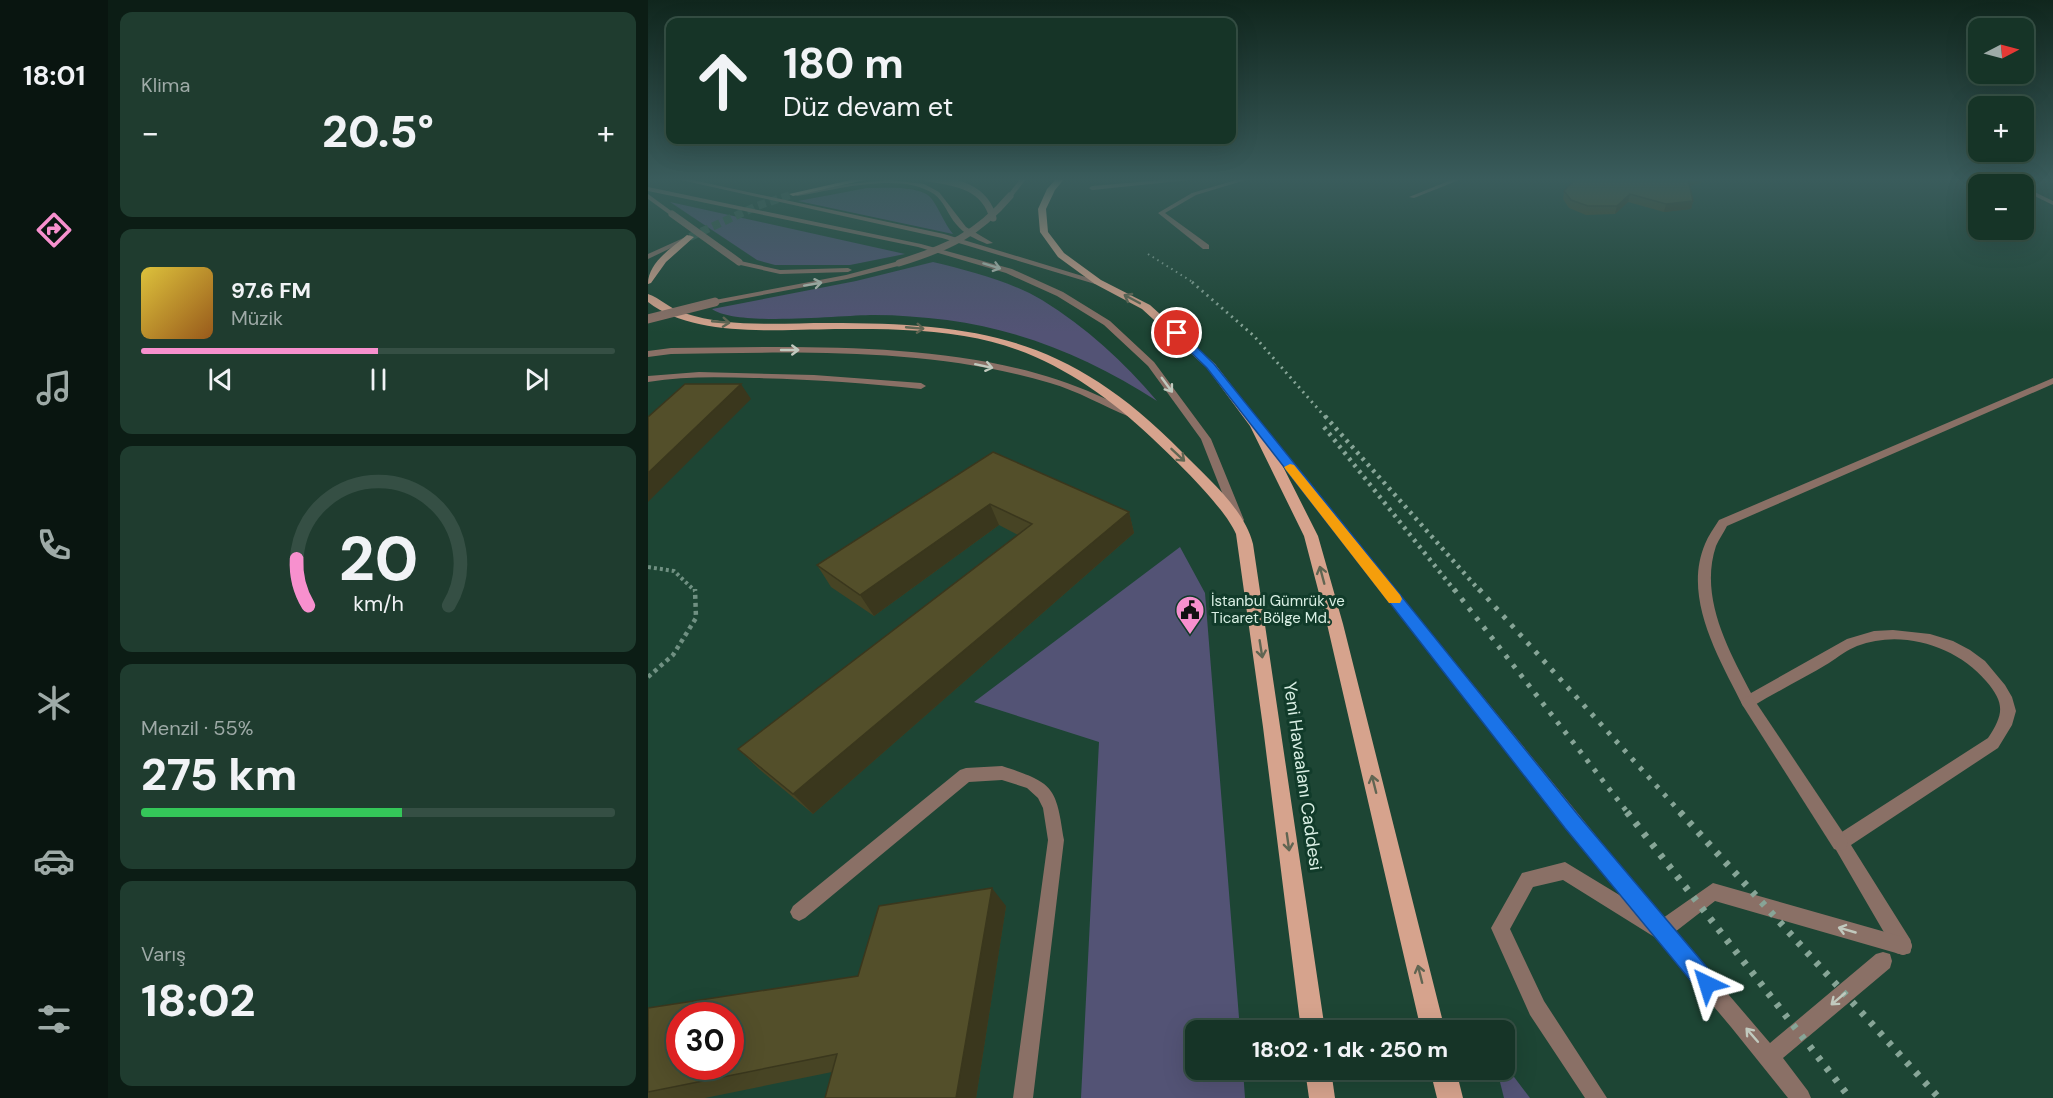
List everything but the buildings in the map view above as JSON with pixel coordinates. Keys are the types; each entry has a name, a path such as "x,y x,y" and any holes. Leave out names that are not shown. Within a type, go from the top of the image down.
{"main road":[{"path":"1044,229 1061,255 1098,282 1146,307 1211,366 1256,425 1311,536 1335,624 1431,1020"},
{"path":"648,281 663,260 690,237"},
{"path":"648,297 656,306 695,320 761,326 889,326 954,331 1013,344 1070,369 1133,415 1182,458 1242,529"},
{"name":"Yeni Havaalanı Caddesi","path":"1242,529 1273,731 1312,1020"},
{"path":"1319,1080 1322,1098"},
{"path":"1446,1080 1450,1098"}],"street":[{"path":"693,229 739,262 780,272 805,273 899,263"},
{"path":"843,229 919,245 1010,271 1060,294 1107,323 1151,364 1206,439 1242,529"},
{"path":"913,229 1005,252 1098,282"},
{"path":"964,229 1005,252"},
{"path":"648,319 714,302 847,278 899,263 968,238 979,229"},
{"path":"1182,229 1206,247"},
{"path":"648,256 690,237"},
{"path":"648,354 671,351 825,350 946,358 1054,381 1133,415"},
{"path":"648,380 680,374 760,375 846,379 921,386"},
{"path":"1661,931 1713,892 1903,946 1840,843 1748,702 1714,630 1707,607 1704,562 1712,537 1722,523 2053,381"},
{"path":"1256,425 1661,931 1770,1056 1801,1098"},
{"path":"1748,702 1855,641 1914,635 1935,639 1963,653 1988,673 2007,697 2008,719 1993,743 1840,843"},
{"path":"799,912 966,775 1002,773 1032,783 1044,794 1051,807 1056,840 1023,1098"},
{"path":"1597,1098 1538,1008 1500,927 1528,879 1564,871 1661,931"},
{"path":"1770,1056 1883,962"}],"path":[{"path":"648,567 674,572 695,589 696,618 673,655 648,677"}],"shaded area":[{"path":"711,229 793,229 905,254 850,265 775,265 757,260"},
{"path":"931,229 950,229 953,234"},
{"path":"933,262 1003,282 1042,300 1104,346 1157,401 1107,372 1056,348 1003,331 975,325 892,315 790,319 743,318 712,309 856,281"},
{"path":"1180,547 1205,593 1239,1020 1185,1020 1185,1080 1244,1080 1245,1098 1081,1098 1099,742 974,702"},
{"path":"1515,1078 1530,1098 1504,1098 1500,1080"}],"tunnel":[{"path":"690,237 707,229"}],"railway":[{"path":"1148,254 1194,283"},
{"path":"1192,282 1254,336 1326,418"},
{"path":"1325,416 1480,591"},
{"path":"1324,427 1455,591"},
{"path":"1454,589 1628,813"},
{"path":"1479,589 1681,813"},
{"path":"1627,812 1850,1098"},
{"path":"1680,812 1939,1098"}],"slow traffic":[{"path":"1290,467 1395,599"}],"place":[{"name":"İstanbul Gümrük ve Ticaret Bölge Md.","path":"1190,636"}],"route":[{"path":"1177,333 1211,366 1572,821 1707,984"}]}
